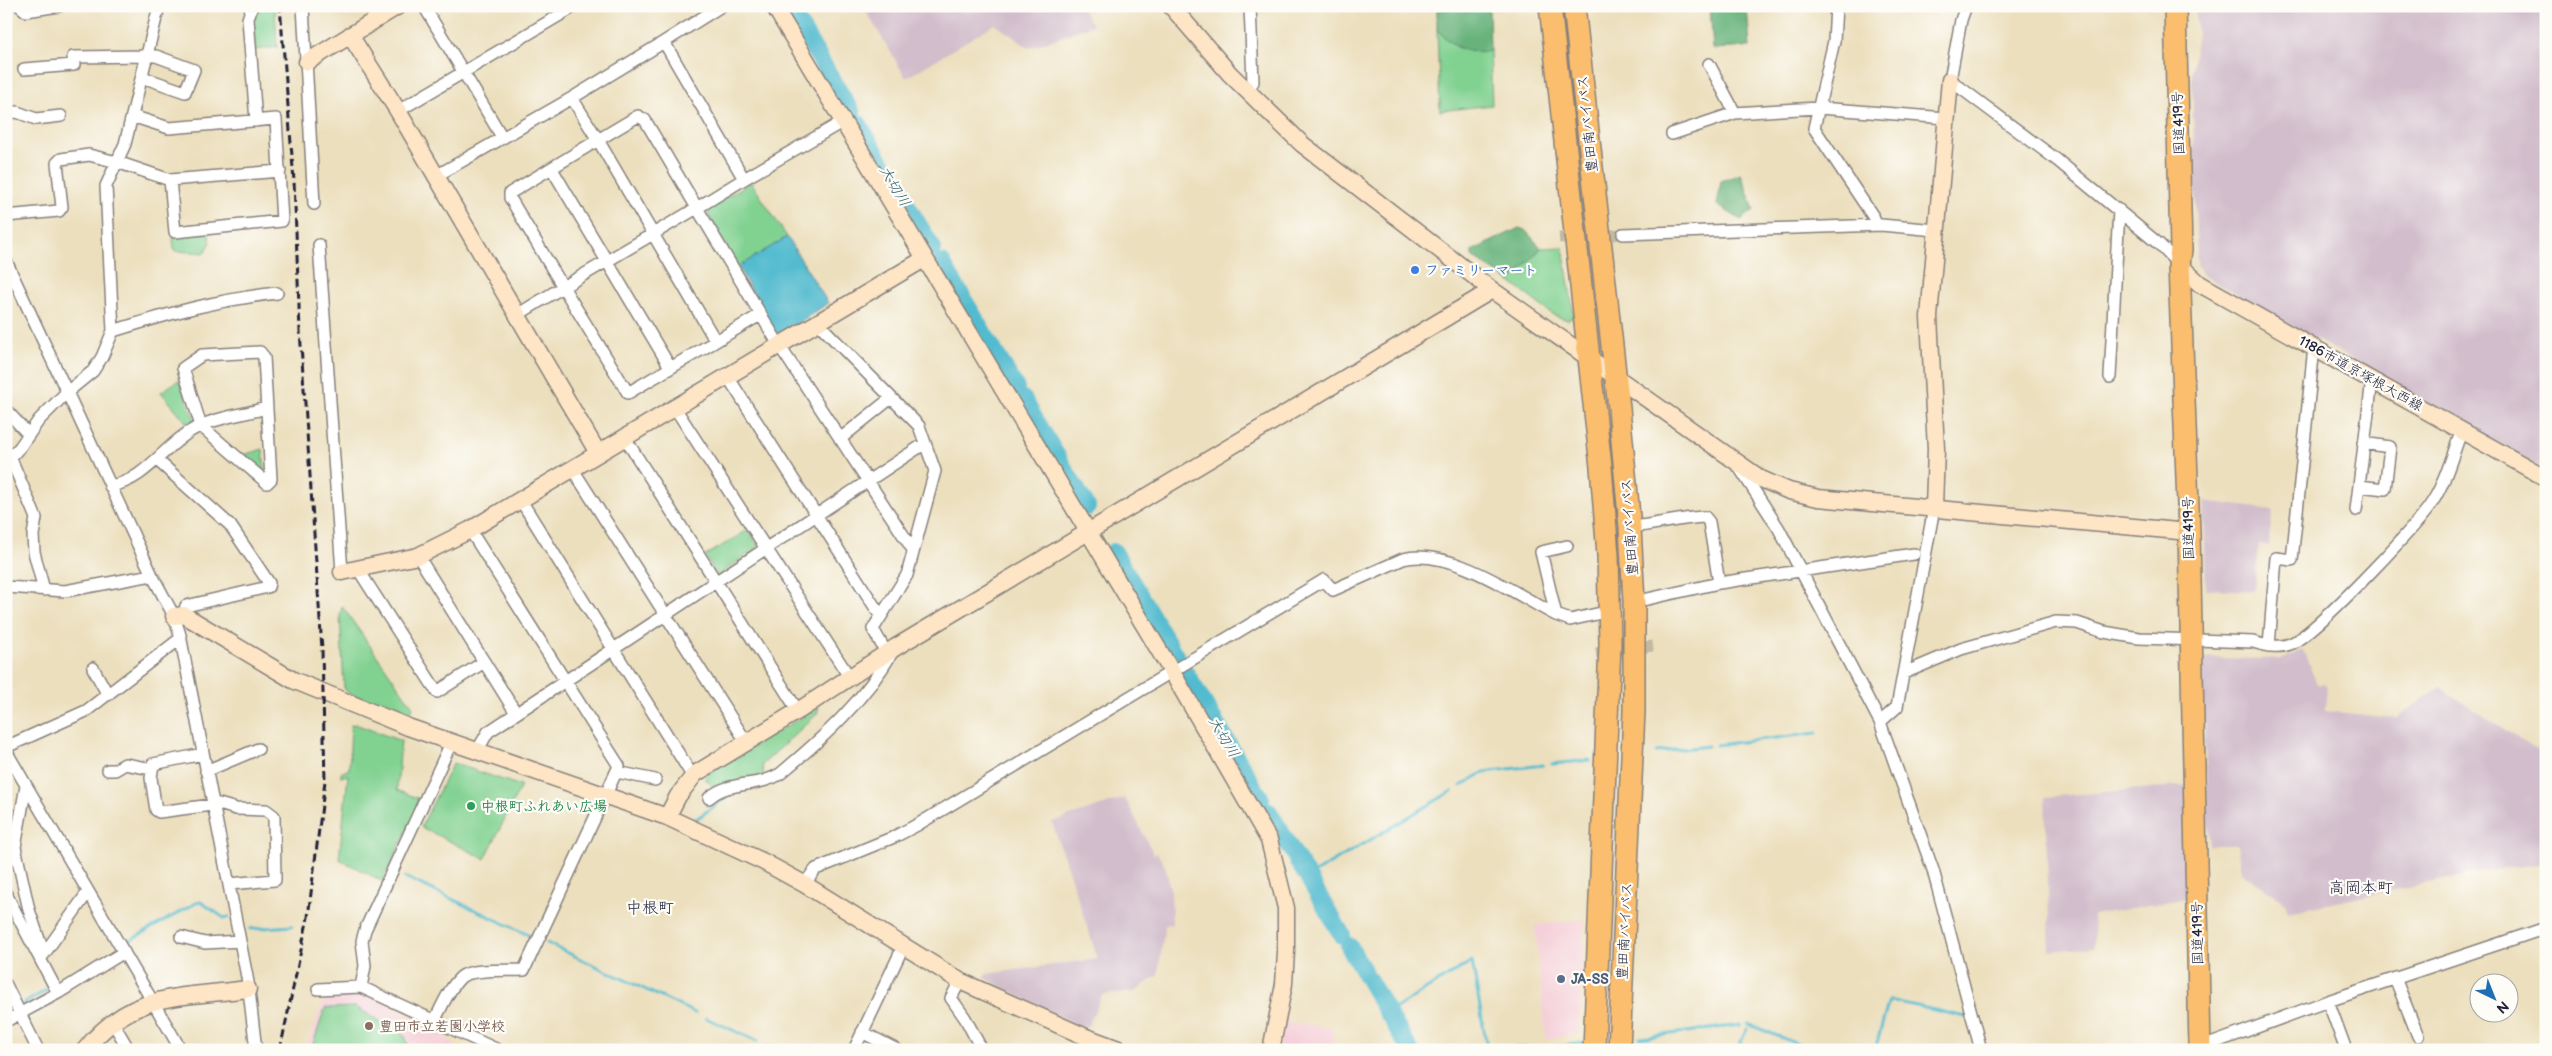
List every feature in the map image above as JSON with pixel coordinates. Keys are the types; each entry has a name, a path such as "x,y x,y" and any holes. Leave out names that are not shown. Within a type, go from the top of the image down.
{"highway":[{"name":"豊田南バイパス","path":"1550,6 1584,354 1601,467 1608,555 1610,610 1609,702 1594,1050"},
{"name":"豊田南バイパス","path":"1570,6 1575,17 1593,181 1619,383 1634,602 1634,711 1619,1050"},
{"name":"国道419号","path":"2175,6 2181,222 2179,264 2189,532 2198,1049"},
{"path":"1584,354 1594,347 1596,334 1588,245 1593,181"},
{"path":"1608,555 1616,494 1607,405 1610,394 1619,383"},
{"path":"1606,1050 1608,1028 1622,975"}],"street":[{"path":"20,6 26,11 59,6"},
{"path":"44,590 34,552 33,535 36,518 9,460 28,434 66,393 93,371 102,357 113,331 106,186 125,144 159,6"},
{"path":"252,6 248,19 256,121"},
{"path":"303,6 314,204"},
{"path":"306,62 398,6"},
{"path":"424,6 502,137"},
{"path":"398,111 574,6"},
{"path":"436,176 572,98 721,6"},
{"path":"774,6 1172,672 1269,840 1286,908 1284,984 1272,1050"},
{"path":"1171,6 1246,91 1302,144 1492,290 1584,354 1619,383 1737,464 1770,483 1801,494 2189,532"},
{"path":"1246,91 1253,82 1250,6"},
{"path":"1836,6 1834,41 1816,108 1814,128 1874,218 1876,225"},
{"path":"1880,722 1897,707 1934,508 1936,449 1929,317 1950,80 1961,20 1966,6"},
{"path":"350,35 398,111 598,452"},
{"path":"664,42 744,179"},
{"path":"24,70 74,65 74,57 147,56 156,56 194,70 185,92 142,77"},
{"path":"1709,64 1735,113"},
{"path":"1950,80 2057,160 2119,210 2179,264"},
{"path":"572,98 715,340"},
{"path":"1672,134 1735,113 1816,108 1946,118"},
{"path":"6,113 17,112 36,119 60,116"},
{"path":"132,116 169,128 276,119 282,221 175,232 170,180"},
{"path":"760,315 628,393 510,198 510,193 638,116 646,120 760,315 913,550"},
{"path":"517,315 842,122"},
{"path":"6,216 59,212 62,207 57,163 61,159 89,155 117,162 170,180 280,171"},
{"path":"552,169 609,261 670,367"},
{"path":"2110,377 2119,210"},
{"path":"1624,234 1876,225 1936,230"},
{"path":"319,245 350,570 438,692 484,662"},
{"path":"350,570 418,556 470,530 924,259"},
{"path":"6,261 152,575 179,615 293,680 451,743 606,794 667,817 764,862 804,884 960,981 1086,1037 1121,1050"},
{"name":"1186市道京塚根大西線","path":"2179,264 2200,284 2546,478"},
{"path":"667,817 678,796 695,774 798,711 891,650 1492,290"},
{"path":"113,331 177,310 228,298 277,293"},
{"path":"818,323 919,426 934,471 907,575 880,614 873,629 891,650"},
{"path":"2269,646 2276,558 2292,560 2314,347"},
{"path":"263,354 271,479 267,483 201,426 183,368 202,355 263,354"},
{"path":"728,377 880,614"},
{"path":"2356,510 2372,380"},
{"path":"840,440 891,398"},
{"path":"110,486 130,479 157,460 188,432 201,426 266,408"},
{"path":"675,408 850,678"},
{"path":"6,410 28,434"},
{"path":"1904,673 1960,649 2056,622 2077,623 2104,632 2139,638 2190,638 2253,642 2269,646 2290,644 2314,628 2405,535 2428,508 2437,494 2462,430"},
{"path":"625,438 798,711"},
{"path":"2359,486 2384,489 2390,447 2363,443"},
{"path":"477,751 488,732 665,617 924,444"},
{"path":"157,460 230,525 270,583 268,587 186,606 179,615 206,771 240,941 256,1050"},
{"path":"1737,464 1779,529 1880,722 1933,870 1981,1050"},
{"path":"572,468 746,743"},
{"path":"520,499 690,772 695,774"},
{"path":"1630,527 1655,525 1684,518 1704,517 1708,522 1719,584"},
{"path":"434,1021 454,985 463,976 478,972 524,970 619,766 470,530"},
{"path":"1556,615 1541,552 1567,546"},
{"path":"1634,602 1719,584 1914,554"},
{"path":"418,556 516,713"},
{"path":"804,884 816,869 894,837 916,825 1324,580 1334,590 1414,557 1430,557 1468,569 1556,615 1570,620 1610,610"},
{"path":"6,587 44,590 84,590 152,575"},
{"path":"6,746 86,711 182,638"},
{"path":"708,798 719,789 768,781 780,774 850,710 880,674 891,650"},
{"path":"93,668 108,695"},
{"path":"361,987 365,966 362,941 365,930 451,743"},
{"path":"206,771 258,749"},
{"path":"6,751 181,1050"},
{"path":"203,754 155,763 151,778 156,810 159,812 214,804 255,812 266,810 274,816 275,880 229,884"},
{"path":"108,770 115,770 125,764 152,769"},
{"path":"617,772 655,780"},
{"path":"26,786 15,847 29,910 42,956"},
{"path":"42,956 88,892"},
{"path":"6,894 42,956 58,992"},
{"path":"2198,1049 2328,1001 2546,928"},
{"path":"181,937 205,943 240,941"},
{"path":"854,1050 903,947"},
{"path":"6,1021 124,952"},
{"path":"2395,978 2418,1036"},
{"path":"960,981 951,998 966,1018 982,1050"},
{"path":"6,985 38,1050"},
{"path":"318,989 361,987 498,1050"},
{"path":"85,1050 112,1021 129,1010 152,1002 248,988"},
{"path":"2328,1001 2346,1050"},
{"path":"112,1021 129,1050"},
{"path":"862,1032 897,1050"}],"shaded area":[{"path":"863,6 1080,6 1093,25 1029,48 995,24 906,78"},
{"path":"2196,6 2546,6 2546,470 2203,275 2197,265 2192,73 2197,33"},
{"path":"2204,501 2273,510 2268,546 2259,545 2254,591 2206,589"},
{"path":"2303,650 2317,684 2327,685 2325,711 2396,718 2440,687 2546,757 2546,863 2481,872 2288,912 2285,902 2241,872 2237,845 2209,845 2202,658 2281,659"},
{"path":"2189,785 2194,897 2093,915 2094,947 2050,951 2045,797"},
{"path":"1125,798 1154,855 1157,853 1166,868 1171,893 1172,924 1165,925 1158,975 1134,992 1102,995 1088,1026 1081,1027 985,978 986,974 1098,959 1052,822"},
{"name":"JA-SS","path":"1584,919 1579,1033 1546,1039 1535,925"},
{"name":"豊田市立若園小学校","path":"367,993 453,1042 455,1050 305,1050 323,1002"},
{"path":"1283,1022 1333,1028 1332,1050 1278,1050"}],"green space":[{"path":"256,6 274,6 277,47 255,50 253,19"},
{"path":"1437,6 1489,6 1490,51 1473,52 1460,48 1437,30"},
{"path":"1710,6 1747,6 1750,47 1713,49"},
{"path":"1437,30 1460,48 1473,52 1490,51 1492,105 1440,111"},
{"path":"1741,174 1754,210 1741,220 1717,205 1721,181"},
{"path":"751,182 787,237 738,267 707,213 708,208"},
{"path":"1519,228 1525,230 1541,248 1510,282 1472,256 1472,251"},
{"path":"209,231 210,243 205,253 174,251 173,238 177,234"},
{"path":"1563,247 1574,317 1568,320 1553,315 1510,282 1541,248"},
{"path":"179,380 195,420 190,427 161,392"},
{"path":"263,449 265,470 260,471 243,455"},
{"path":"748,530 759,546 719,575 716,574 705,556"},
{"path":"342,606 413,707 409,715 348,693 344,688 340,616"},
{"path":"819,707 817,714 762,765 764,775 769,778 712,786 706,780 706,775"},
{"path":"355,724 401,741 397,790 422,800 382,881 339,859 348,775 341,777 341,773 349,769 351,725"},
{"name":"中根町ふれあい広場","path":"453,763 521,786 485,859 421,827"},
{"path":"356,1007 405,1036 409,1050 311,1050 325,1008"}],"water":[{"path":"787,237 828,303 782,334 774,331 738,267"}],"waterway":[{"name":"大切川","path":"788,6 852,113"},
{"name":"大切川","path":"858,123 933,249"},
{"name":"大切川","path":"942,263 1016,388"},
{"name":"大切川","path":"1023,399 1087,507"},
{"name":"大切川","path":"1114,552 1179,662"},
{"name":"大切川","path":"1187,675 1261,799"},
{"path":"1716,745 1817,733"},
{"path":"1657,752 1708,746"},
{"path":"1552,764 1590,760"},
{"path":"1461,786 1484,772 1543,765"},
{"path":"1308,877 1452,791"},
{"path":"692,822 734,792"},
{"name":"大切川","path":"1269,812 1342,935"},
{"path":"405,877 535,938"},
{"path":"125,943 196,903 201,902 224,918 229,917"},
{"path":"250,929 292,926"},
{"path":"547,943 695,1013"},
{"name":"大切川","path":"1349,946 1389,1015"},
{"path":"57,984 113,952"},
{"path":"1388,1013 1472,961 1487,1048 1554,1047 1583,1043"},
{"path":"23,1004 52,987"},
{"path":"1875,1050 1889,1000 1966,1017"},
{"path":"6,1014 11,1011"},
{"path":"706,1018 757,1041"},
{"name":"大切川","path":"1394,1023 1410,1050"},
{"path":"1748,1024 1812,1050"},
{"path":"1640,1038 1740,1025"},
{"path":"1737,1050 1747,1029"},
{"path":"768,1046 775,1050"}],"tunnel":[{"path":"1559,238 1623,234"},
{"path":"1596,653 1653,646"}],"railway":[{"path":"280,6 294,181 300,331 322,649 325,781 308,917 280,1050"}],"place":[{"name":"ファミリーマート","path":"1415,270"},
{"name":"中根町ふれあい広場","path":"471,806"},
{"name":"JA-SS","path":"1561,979"},
{"name":"豊田市立若園小学校","path":"369,1026"}],"district":[{"name":"高岡本町","path":"2361,887"},
{"name":"中根町","path":"650,907"}]}
